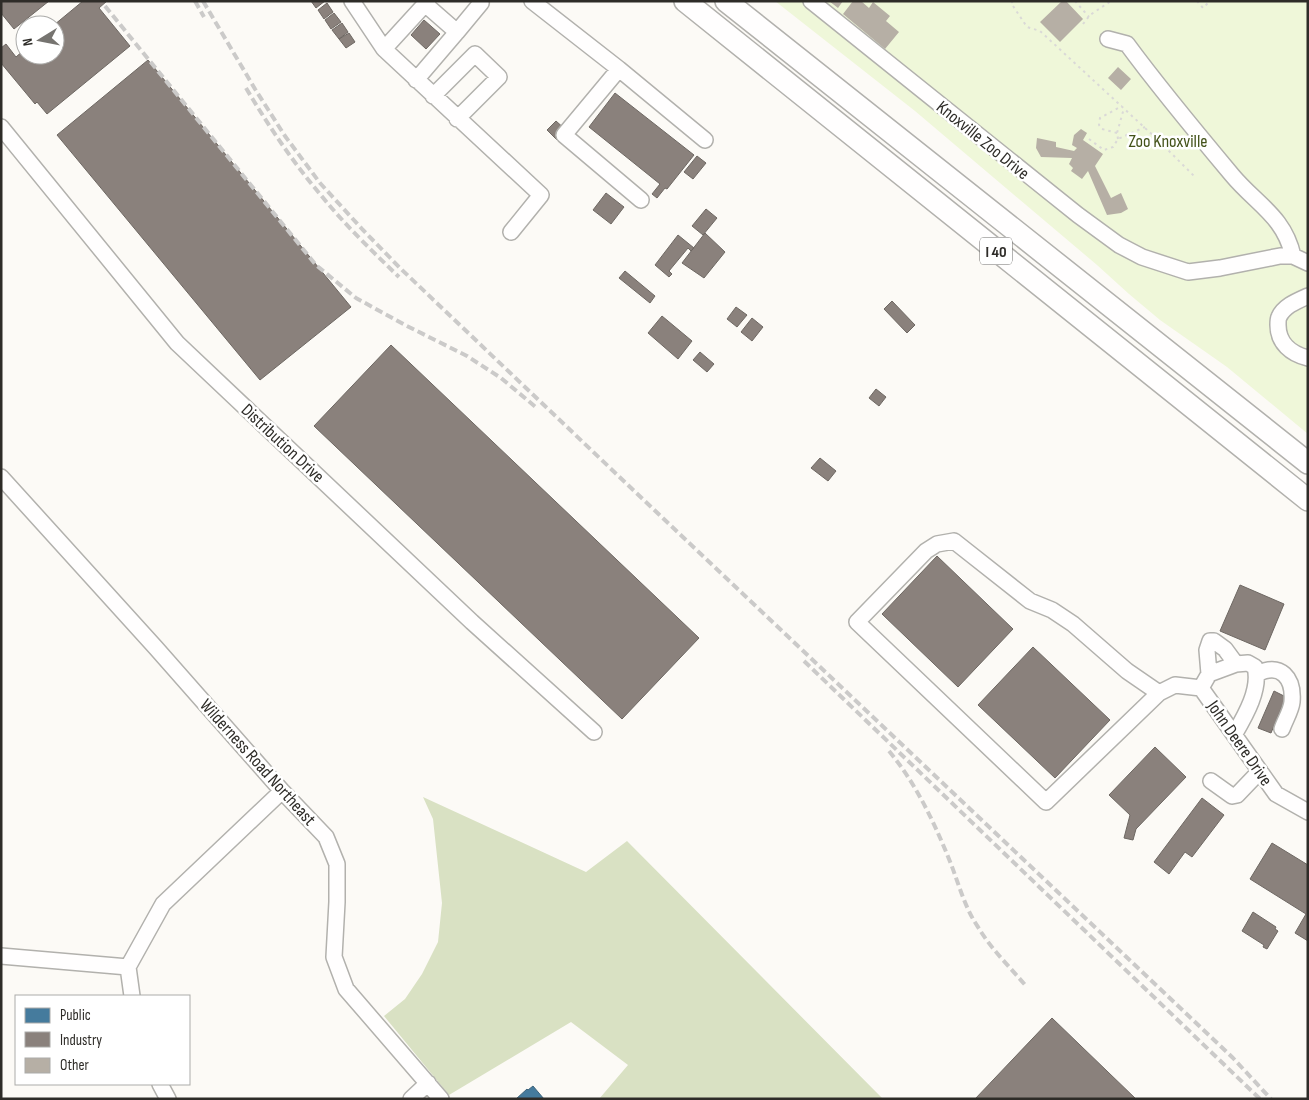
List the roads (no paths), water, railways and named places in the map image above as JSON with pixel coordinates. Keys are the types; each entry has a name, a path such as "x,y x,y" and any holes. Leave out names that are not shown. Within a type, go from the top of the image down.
{"highway":[{"name":"I 40","path":"685,1 1308,500"},
{"name":"I 40","path":"726,1 1308,463"}],"street":[{"path":"416,80 481,3 480,1"},
{"path":"532,1 705,140"},
{"name":"Knoxville Zoo Drive","path":"811,1 1078,216 1119,245 1142,257 1188,272 1220,268 1280,256 1293,256"},
{"path":"384,49 426,3 457,32"},
{"path":"359,4 384,49 432,96 541,195 510,232"},
{"path":"1108,39 1127,44 1164,94 1243,188 1274,216 1290,240 1293,256 1308,263"},
{"path":"432,96 475,54 499,77 457,119"},
{"path":"619,69 564,135 640,200"},
{"name":"Distribution Drive","path":"1,128 177,343 472,622 594,732"},
{"path":"1308,296 1289,305 1278,318 1278,334 1288,349 1299,356 1308,358"},
{"name":"Wilderness Road Northeast","path":"1,477 326,838 337,864 338,902 334,957 346,989 441,1099"},
{"path":"1159,693 1127,671 1073,624 1052,610 1030,602 954,542 937,544 926,551 858,622 1046,802 1159,693 1175,684 1201,688 1214,672 1236,664 1248,663 1255,667 1257,674 1256,685 1244,718 1234,735"},
{"path":"1214,672 1209,649 1214,641 1225,649 1236,664"},
{"path":"1257,674 1266,669 1273,668 1283,674 1292,687 1292,704 1282,728"},
{"name":"John Deere Drive","path":"1201,688 1276,794 1308,812"},
{"path":"1211,781 1232,796 1237,795 1260,771"},
{"path":"132,995 128,967 163,904 282,791"},
{"path":"1,956 128,967"},
{"path":"411,1099 428,1083"},
{"path":"161,1085 168,1099"}],"railway":[{"path":"195,1 204,17"},
{"path":"203,1 285,136 320,183 363,230 400,268 629,486 1233,1058 1271,1099"},
{"path":"105,6 316,265 356,298 467,356 501,378 538,409"},
{"path":"246,88 300,169 329,205 348,227 399,277"},
{"path":"804,661 1260,1099"},
{"path":"889,751 917,791 932,820 973,920 1001,958 1026,986"}],"park label":[{"name":"Zoo Knoxville","path":"1168,141"}]}
